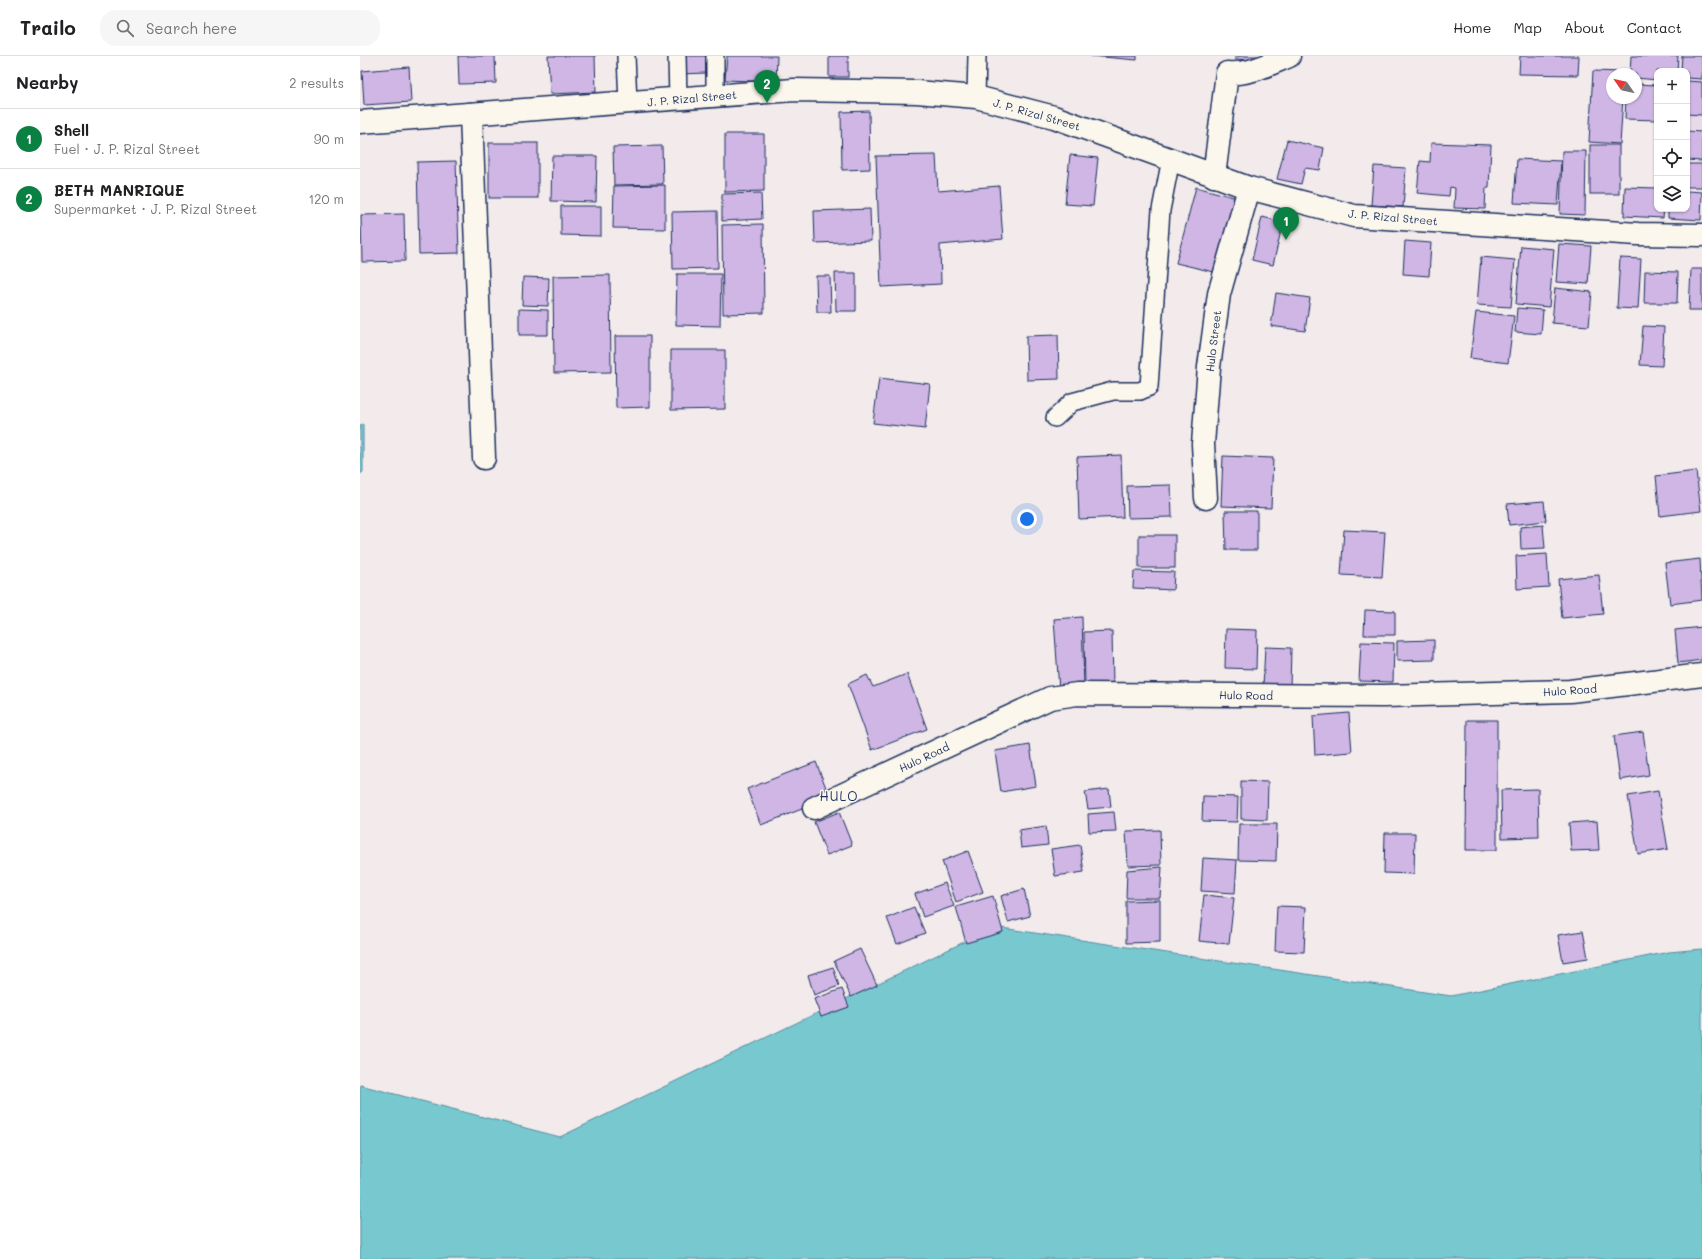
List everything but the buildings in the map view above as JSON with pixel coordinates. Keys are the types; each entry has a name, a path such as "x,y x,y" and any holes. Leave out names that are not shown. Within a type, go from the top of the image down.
{"street":[{"path":"1214,176 1228,65 1246,72 1267,66 1289,56"},
{"name":"J. P. Rizal Street","path":"360,122 794,90 916,92 976,96 1054,117 1249,188 1354,216 1638,234 1702,235"},
{"path":"471,114 484,458"},
{"name":"Hulo Street","path":"1206,498 1203,444 1209,367 1219,294 1249,188"},
{"name":"Hulo Road","path":"814,808 1050,698 1077,694 1384,696 1570,691 1702,675"}],"lane":[{"path":"626,56 628,103"},
{"path":"677,56 678,99"},
{"path":"715,56 715,96"},
{"path":"976,96 977,56"},
{"path":"1055,418 1072,402 1112,391 1140,391 1149,387 1161,210 1171,160"}],"shaded area":[{"path":"1679,56 1702,56 1702,131 1690,129 1690,68 1678,68"}],"water":[{"path":"363,424 363,472 360,474 360,425"},
{"path":"995,927 1451,996 1669,952 1702,949 1702,1259 360,1259 360,1085 560,1137"}],"place":[{"name":"BETH MANRIQUE","path":"767,103"},
{"name":"Shell","path":"1286,240"}],"district":[{"name":"HULO","path":"839,795"}]}
